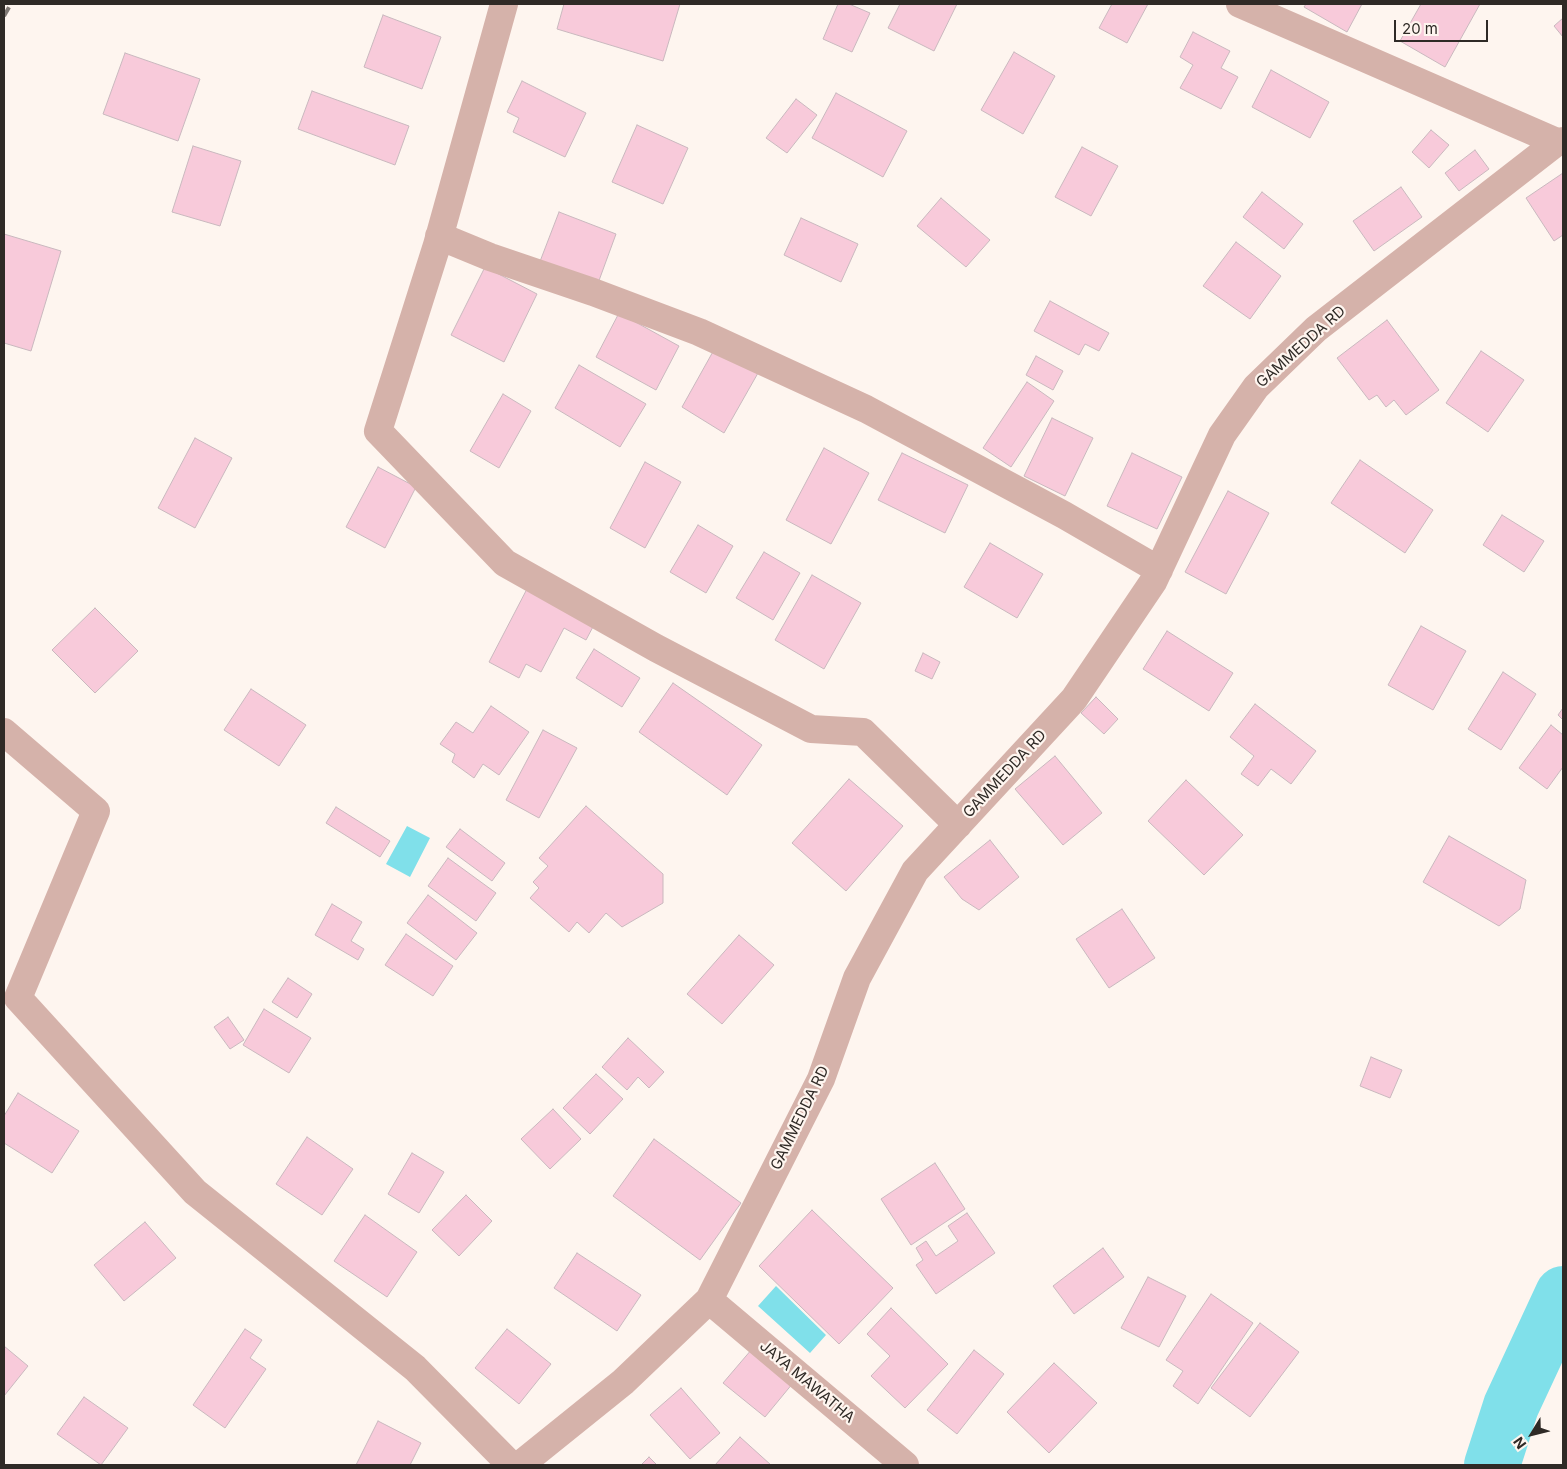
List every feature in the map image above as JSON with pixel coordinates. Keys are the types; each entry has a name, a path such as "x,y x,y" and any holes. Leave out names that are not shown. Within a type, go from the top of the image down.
{"street":[{"path":"504,4 439,236 378,431 505,563 656,648 811,729 863,732 958,825"},
{"path":"1240,4 1560,141"},
{"name":"GAMMEDDA RD","path":"520,1465 623,1382 709,1300 821,1079 857,978 915,871 1074,699 1153,582 1222,435 1256,387 1316,329 1560,141"},
{"path":"439,236 490,257 593,292 699,332 858,405 1064,515 1159,570"},
{"path":"4,732 96,811 18,998 195,1192 415,1368 510,1465"},
{"name":"JAYA MAWATHA","path":"709,1300 905,1465"}],"water":[{"path":"407,826 430,838 410,877 386,864"},
{"path":"776,1286 826,1335 810,1353 758,1306"}],"building":[{"path":"564,4 680,4 663,61 557,29"},
{"path":"838,4 849,4 870,13 852,52 823,39"},
{"path":"900,4 957,4 934,51 888,28"},
{"path":"1112,4 1148,4 1127,43 1099,28"},
{"path":"1306,4 1362,4 1347,32 1304,7"},
{"path":"1421,4 1480,4 1445,67 1400,41"},
{"path":"383,15 441,37 422,89 364,67"},
{"path":"1563,18 1563,37 1554,26"},
{"path":"1193,32 1230,51 1221,68 1238,77 1221,109 1180,88 1193,65 1180,57"},
{"path":"1014,52 1055,76 1023,134 981,110"},
{"path":"125,53 200,79 178,141 103,114"},
{"path":"1271,70 1329,102 1310,138 1252,107"},
{"path":"522,81 586,113 565,157 513,132 519,118 507,112"},
{"path":"312,91 409,126 395,165 298,129"},
{"path":"836,93 907,131 883,177 812,138"},
{"path":"796,99 817,115 787,153 766,138"},
{"path":"637,125 688,148 663,204 612,182"},
{"path":"1431,130 1449,145 1429,168 1412,152"},
{"path":"193,146 241,161 220,226 172,212"},
{"path":"1082,147 1118,166 1091,216 1055,197"},
{"path":"1475,150 1489,169 1459,191 1445,173"},
{"path":"1563,173 1563,235 1554,241 1526,198"},
{"path":"1401,187 1422,217 1374,251 1353,221"},
{"path":"1262,192 1303,224 1284,249 1243,217"},
{"path":"941,198 990,240 966,267 917,226"},
{"path":"559,212 616,234 597,286 539,264"},
{"path":"801,218 858,244 841,282 784,255"},
{"path":"4,234 61,251 31,351 4,343"},
{"path":"1236,242 1281,276 1250,319 1203,286"},
{"path":"485,267 537,294 504,362 451,335"},
{"path":"1050,301 1109,333 1099,351 1085,344 1079,355 1034,331"},
{"path":"619,313 679,346 656,390 596,357"},
{"path":"1387,320 1439,390 1406,415 1394,400 1386,407 1377,395 1369,400 1337,358"},
{"path":"715,348 758,373 724,433 682,407"},
{"path":"1481,351 1524,380 1488,432 1446,403"},
{"path":"1036,356 1063,371 1053,390 1026,375"},
{"path":"579,365 646,404 620,447 555,408"},
{"path":"1027,382 1054,401 1011,467 983,448"},
{"path":"503,394 531,411 499,468 470,451"},
{"path":"1052,418 1093,438 1065,496 1024,476"},
{"path":"195,438 232,458 195,528 158,508"},
{"path":"824,448 869,473 831,544 786,520"},
{"path":"902,453 968,485 945,533 878,500"},
{"path":"1132,453 1182,477 1157,529 1107,506"},
{"path":"1360,460 1433,510 1405,553 1331,503"},
{"path":"645,462 681,482 645,548 610,528"},
{"path":"378,467 416,487 385,548 346,527"},
{"path":"1228,491 1269,513 1226,594 1185,572"},
{"path":"1502,515 1544,541 1524,572 1483,545"},
{"path":"698,525 733,546 706,593 670,572"},
{"path":"990,543 1043,574 1017,618 964,587"},
{"path":"764,552 800,573 773,620 736,598"},
{"path":"812,575 861,603 824,669 775,640"},
{"path":"528,587 595,623 586,640 564,628 541,672 526,664 519,678 489,662"},
{"path":"95,608 138,651 95,693 52,650"},
{"path":"1421,626 1466,651 1433,710 1388,685"},
{"path":"1167,631 1233,673 1209,711 1143,669"},
{"path":"594,649 640,678 622,707 576,678"},
{"path":"923,653 940,662 932,679 915,671"},
{"path":"1503,672 1536,694 1501,750 1468,729"},
{"path":"673,683 762,745 727,795 639,732"},
{"path":"251,689 306,725 279,766 224,730"},
{"path":"1096,697 1118,719 1104,734 1081,713"},
{"path":"1255,704 1316,751 1291,784 1271,769 1258,786 1241,774 1254,756 1230,737"},
{"path":"491,706 529,732 499,775 483,764 474,778 452,762 455,754 440,744 456,722 473,733"},
{"path":"1563,708 1563,720 1558,715"},
{"path":"1551,725 1563,735 1563,767 1547,789 1519,768"},
{"path":"543,730 577,748 539,818 506,800"},
{"path":"1055,756 1102,813 1063,845 1015,789"},
{"path":"849,779 903,826 846,891 792,843"},
{"path":"1186,780 1243,835 1204,875 1148,821"},
{"path":"586,806 663,874 663,903 622,927 606,913 589,933 577,922 569,932 530,898 539,888 533,882 548,866 539,858"},
{"path":"336,807 390,841 380,857 326,823"},
{"path":"460,829 505,863 492,881 446,847"},
{"path":"1449,836 1526,880 1520,909 1499,926 1423,882"},
{"path":"990,840 1019,877 979,910 962,899 944,877"},
{"path":"448,858 496,893 476,921 428,886"},
{"path":"428,895 477,933 456,960 407,923"},
{"path":"332,904 362,922 351,941 364,949 358,960 315,935"},
{"path":"1122,909 1155,958 1109,988 1076,939"},
{"path":"406,934 453,966 433,996 385,965"},
{"path":"739,935 774,965 722,1024 687,994"},
{"path":"288,978 312,994 297,1018 272,1002"},
{"path":"264,1009 311,1038 289,1073 243,1045"},
{"path":"228,1017 244,1040 230,1049 214,1027"},
{"path":"628,1038 664,1072 649,1088 638,1077 627,1090 602,1067"},
{"path":"1371,1057 1402,1070 1390,1098 1360,1086"},
{"path":"596,1074 623,1099 590,1134 563,1108"},
{"path":"18,1093 79,1131 52,1173 4,1143 4,1116"},
{"path":"553,1109 581,1139 550,1169 521,1139"},
{"path":"307,1137 353,1169 322,1215 276,1184"},
{"path":"654,1139 741,1203 700,1260 613,1196"},
{"path":"412,1153 444,1172 419,1213 388,1194"},
{"path":"935,1163 965,1209 911,1245 881,1199"},
{"path":"466,1195 492,1221 459,1256 432,1230"},
{"path":"812,1210 893,1288 839,1344 759,1266"},
{"path":"967,1213 995,1253 936,1294 916,1265 923,1260 916,1248 926,1241 936,1256 958,1241 948,1226"},
{"path":"365,1215 417,1252 387,1297 334,1261"},
{"path":"145,1222 176,1258 124,1301 94,1265"},
{"path":"1103,1248 1124,1277 1074,1314 1053,1286"},
{"path":"577,1253 641,1295 617,1331 554,1288"},
{"path":"1148,1277 1186,1296 1159,1347 1121,1328"},
{"path":"1211,1294 1253,1323 1198,1404 1173,1386 1183,1371 1166,1360"},
{"path":"891,1308 948,1364 905,1408 871,1376 890,1356 867,1334"},
{"path":"1260,1323 1299,1352 1250,1417 1211,1388"},
{"path":"245,1329 262,1340 250,1358 266,1369 225,1428 193,1405"},
{"path":"507,1329 551,1364 519,1404 475,1368"},
{"path":"4,1346 28,1366 4,1396"},
{"path":"752,1349 793,1383 765,1417 723,1383"},
{"path":"974,1350 1004,1374 957,1434 927,1410"},
{"path":"1054,1363 1097,1403 1049,1453 1007,1412"},
{"path":"681,1388 720,1433 690,1459 650,1415"},
{"path":"84,1397 128,1428 101,1465 57,1434"},
{"path":"378,1421 421,1443 410,1465 356,1465"},
{"path":"740,1437 771,1465 715,1465"},
{"path":"649,1457 657,1465 641,1465"}],"waterway":[{"path":"1492,1465 1511,1406 1563,1294"}],"railway":[{"path":"4,16 11,4"}]}
